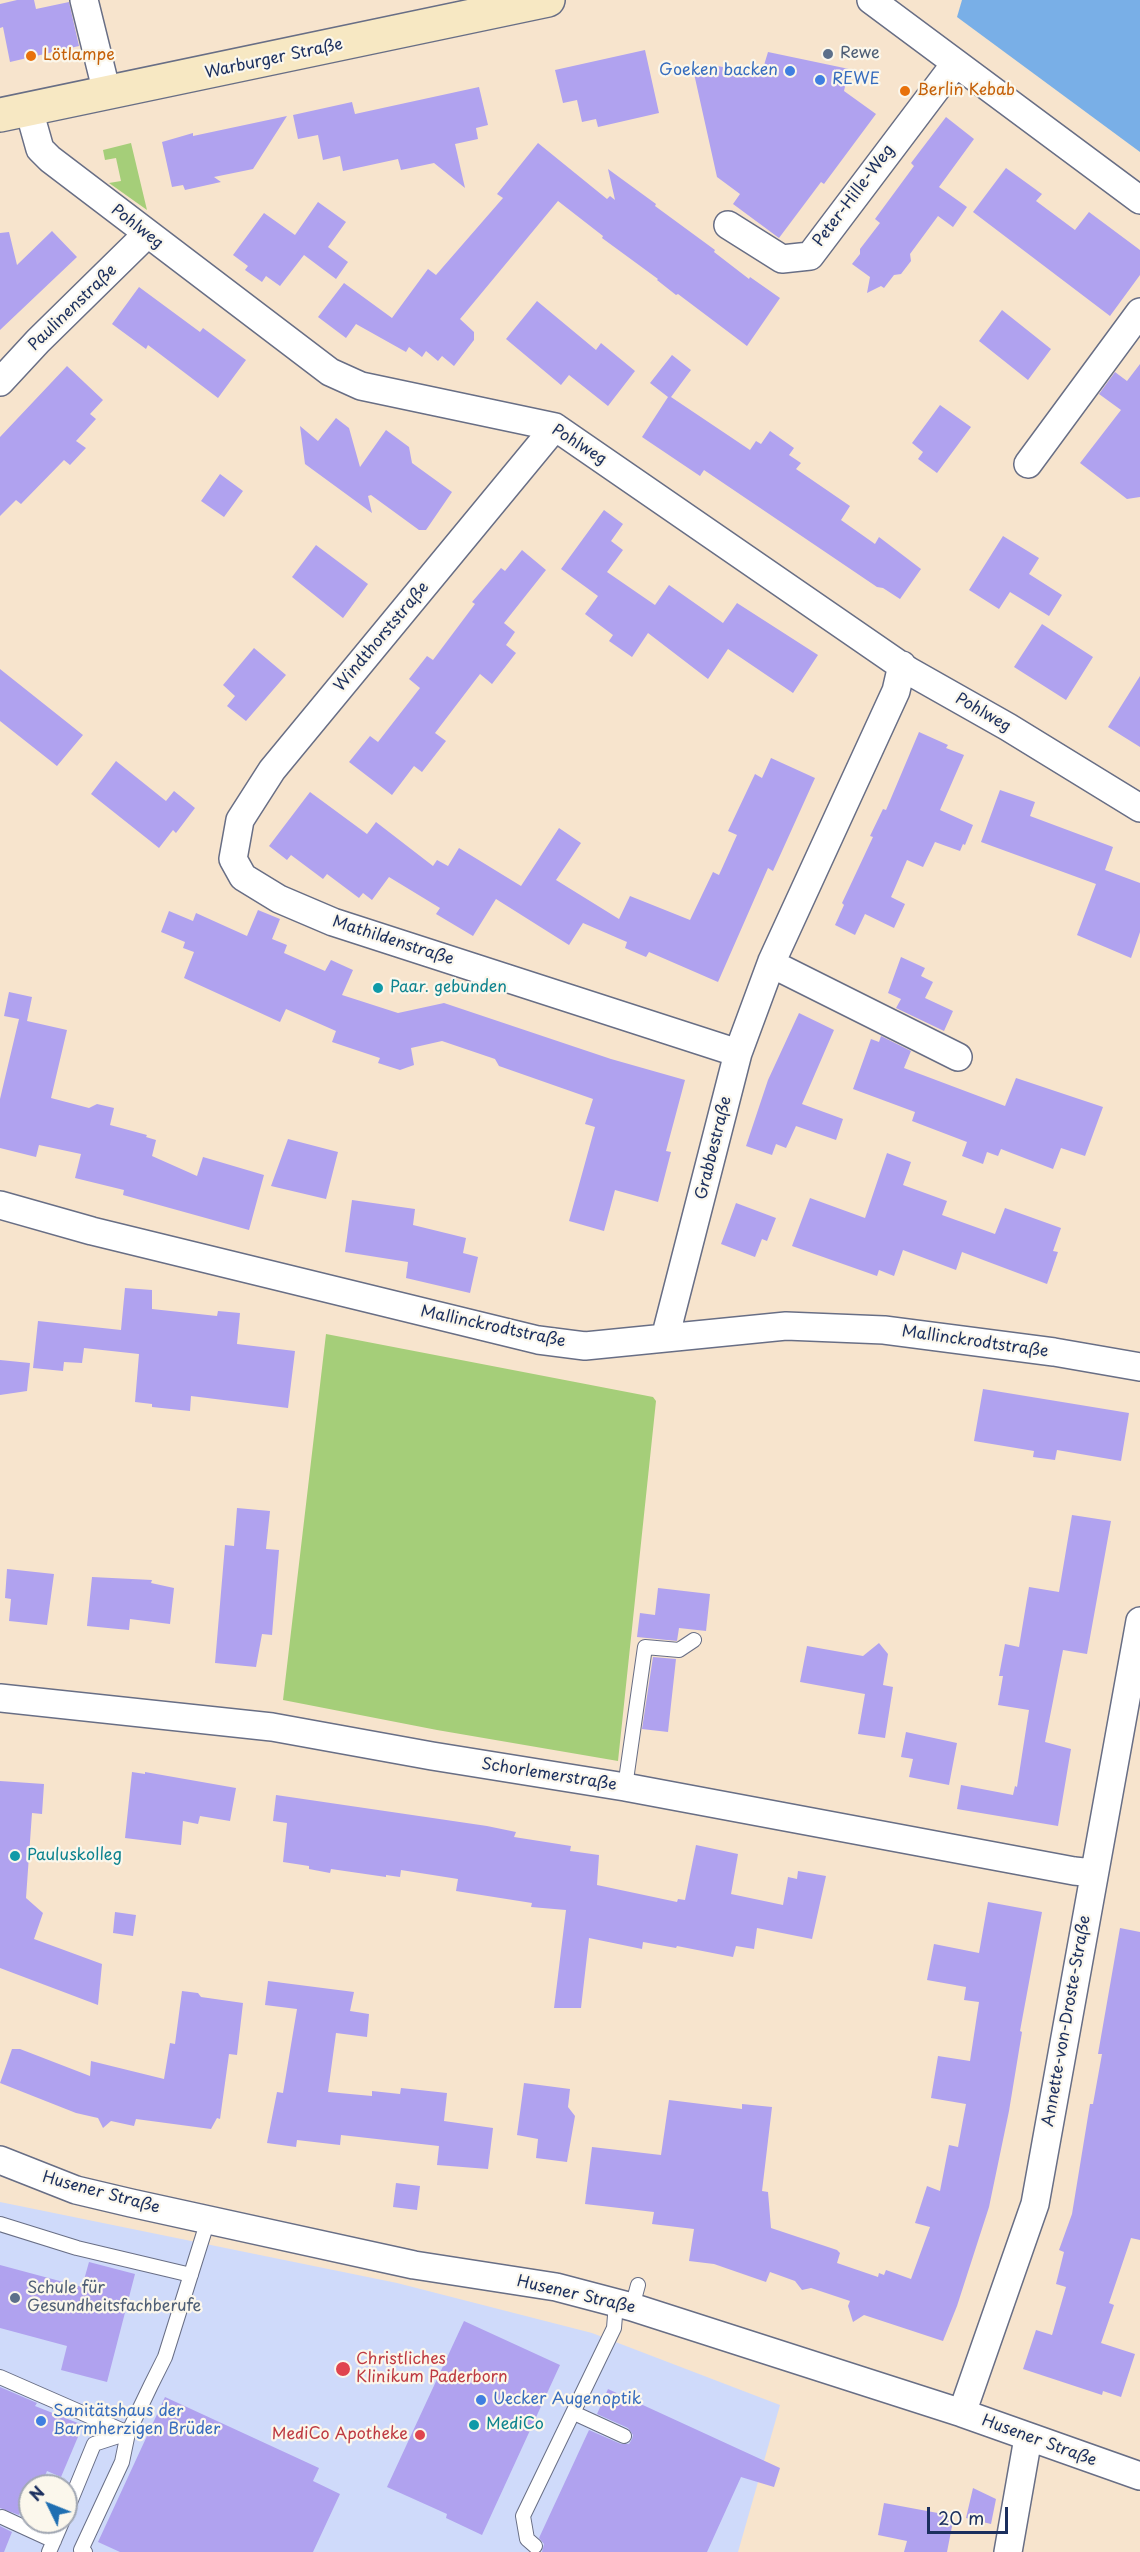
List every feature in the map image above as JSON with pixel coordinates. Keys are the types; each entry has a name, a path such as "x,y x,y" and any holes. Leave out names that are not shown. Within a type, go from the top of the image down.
{"main road":[{"name":"Warburger Straße","path":"14,112 548,0"}],"street":[{"path":"84,0 107,93"},
{"path":"871,0 1140,200"},
{"name":"Peter-Hille-Weg","path":"728,225 782,259 810,256 955,64"},
{"name":"Pohlweg","path":"14,112 40,149 50,159 146,235 330,372 361,386 555,427 902,665 1140,807"},
{"name":"Paulinenstraße","path":"0,382 38,341 146,235"},
{"path":"1028,464 1140,312"},
{"name":"Windthorststraße","path":"233,859 240,820 272,770 555,427"},
{"name":"Grabbestraße","path":"665,1338 738,1053 772,960 896,691 902,665"},
{"name":"Mathildenstraße","path":"233,859 243,877 279,899 333,922 738,1053"},
{"path":"772,960 780,968 957,1057"},
{"name":"Mallinckrodtstraße","path":"0,1205 92,1232 538,1340 585,1346 786,1326 884,1330 1054,1352 1140,1367"},
{"name":"Annette-von-Droste-Straße","path":"962,2413 1035,2205 1140,1621"},
{"name":"Schorlemerstraße","path":"0,1698 272,1727 432,1756 625,1786 1094,1873"},
{"name":"Husener Straße","path":"0,2160 76,2190 364,2255 628,2298 1140,2476"},
{"path":"1008,2552 1028,2438"}],"lane":[{"path":"625,1786 645,1647 679,1650 694,1640"},
{"path":"85,2552 81,2550 122,2462 128,2433 165,2357 208,2220"},
{"path":"0,2224 78,2248 191,2275"},
{"path":"535,2546 527,2539 523,2516 628,2298"},
{"path":"0,2377 128,2433"},
{"path":"574,2413 624,2436"},
{"path":"78,2483 94,2445 128,2433"},
{"path":"2,2517 51,2546"}],"shaded area":[{"name":"Christliches Klinikum Paderborn","path":"0,2202 397,2283 592,2333 780,2405 738,2552 0,2552"}],"green space":[{"path":"131,143 147,210 109,183 121,181 116,158 105,160 103,150"},
{"path":"326,1334 653,1397 656,1401 618,1761 437,1730 283,1700"}],"water":[{"path":"962,0 1140,0 1140,152 957,17"}],"building":[{"path":"17,0 34,0 36,9 69,2 79,46 10,62 3,27 0,28 0,4"},
{"path":"645,50 659,113 598,127 596,119 582,122 577,100 563,103 555,70"},
{"path":"768,52 849,69 844,91 876,114 824,184 821,182 779,238 733,204 740,194 717,177 693,69 713,65 761,75"},
{"path":"479,87 488,125 476,128 478,139 455,144 465,188 434,163 401,170 398,159 343,171 340,156 323,160 318,135 298,139 293,115 352,102 355,114"},
{"path":"287,116 253,169 214,177 221,182 185,190 183,185 172,187 162,142 193,133 193,136"},
{"path":"946,117 974,139 939,187 967,207 953,227 938,216 910,254 911,261 901,274 894,275 884,288 881,286 867,293 870,277 852,264 860,254 860,249 880,223 875,219 914,166 911,163"},
{"path":"538,143 607,199 610,196 615,200 608,169 715,250 714,252 749,279 750,277 780,298 747,346 678,294 676,295 558,201 460,319 474,332 474,340 454,366 442,356 438,361 426,351 422,357 409,347 406,352 356,324 346,338 318,317 344,283 392,318 428,269 436,275 503,198 497,194"},
{"path":"1006,168 1042,194 1036,201 1075,230 1089,212 1140,250 1140,275 1110,316 973,212"},
{"path":"318,202 346,222 328,247 348,262 336,279 304,255 280,286 266,276 262,282 245,270 248,266 233,255 264,213 295,235"},
{"path":"52,231 77,257 0,330 0,233 9,232 17,265"},
{"path":"139,287 200,332 203,328 246,360 218,398 148,345 146,349 112,324"},
{"path":"537,301 596,350 601,343 635,371 608,406 569,375 561,385 506,339"},
{"path":"1002,310 1051,349 1028,380 979,341"},
{"path":"672,355 691,370 671,397 750,450 756,441 761,444 770,431 794,448 789,455 801,463 796,469 850,506 841,520 875,544 879,537 921,569 900,599 883,588 877,587 704,470 700,476 642,437 668,397 650,383"},
{"path":"1140,364 1140,497 1127,499 1080,463 1121,410 1099,394 1115,372 1127,381"},
{"path":"67,366 103,400 90,414 96,419 76,441 86,448 70,465 64,460 21,504 16,500 0,516 0,437"},
{"path":"940,405 971,427 937,473 918,459 923,452 912,443"},
{"path":"336,418 349,428 360,467 386,430 409,447 412,463 452,492 426,530 419,530 371,495 368,496 372,513 305,464 300,426 318,441"},
{"path":"220,474 243,491 224,517 201,501"},
{"path":"604,510 623,524 611,541 623,550 607,572 655,605 669,585 723,623 737,603 818,655 793,693 728,649 708,679 648,633 632,657 609,641 613,635 585,614 598,596 561,569"},
{"path":"1003,536 1039,558 1029,574 1062,595 1049,616 1010,592 999,609 969,590"},
{"path":"316,545 368,584 343,618 292,577"},
{"path":"522,550 546,570 504,623 515,632 506,645 516,653 492,684 480,674 435,733 446,741 422,772 414,766 392,795 349,762 370,736 378,742 420,688 409,679 427,656 433,660 475,604 472,602 501,568 505,571"},
{"path":"1042,624 1093,657 1066,700 1014,667"},
{"path":"254,648 286,675 246,721 227,706 235,696 223,685"},
{"path":"0,669 83,735 57,766 0,721"},
{"path":"1140,676 1140,747 1108,727"},
{"path":"919,732 948,745 946,748 964,755 940,810 973,825 960,851 935,842 923,867 907,860 891,897 905,904 894,928 865,914 855,935 835,925 844,905 842,903 873,837 870,836 883,809 886,810"},
{"path":"771,758 815,778 773,871 768,868 718,982 649,952 646,957 625,948 627,942 583,923 569,945 496,899 473,936 436,914 440,908 389,877 372,900 363,893 359,898 327,874 323,879 291,855 287,860 269,846 310,792 367,834 376,822 433,866 437,860 448,866 459,848 521,886 559,828 581,843 556,880 619,919 630,896 690,920 713,872 719,875 737,835 728,831 755,774 762,778"},
{"path":"116,761 166,801 174,791 195,808 176,833 173,830 159,848 91,794"},
{"path":"1000,790 1035,802 1030,816 1113,847 1105,870 1140,883 1140,932 1131,958 1077,935 1096,884 981,842"},
{"path":"258,910 280,919 272,939 287,945 284,953 325,971 331,960 353,970 342,995 398,1013 444,1003 611,1059 685,1080 666,1151 671,1152 658,1202 615,1190 604,1231 569,1221 595,1127 585,1124 593,1099 499,1066 495,1059 442,1041 411,1048 414,1065 400,1070 378,1063 380,1058 332,1042 336,1031 286,1009 280,1022 184,978 194,952 183,948 185,942 161,932 169,911 193,921 196,913 247,936"},
{"path":"901,957 925,968 921,976 933,982 925,998 953,1011 944,1031 896,1008 901,999 888,993"},
{"path":"9,992 32,997 27,1021 67,1030 51,1098 89,1108 97,1104 114,1108 110,1125 147,1135 146,1137 156,1140 152,1156 197,1176 203,1157 264,1175 249,1230 123,1195 124,1190 75,1178 81,1154 39,1145 36,1157 0,1148 0,1099 19,1019 4,1016"},
{"path":"799,1013 834,1030 802,1104 843,1119 836,1140 796,1126 786,1148 776,1144 772,1155 746,1146 768,1080"},
{"path":"881,1036 911,1051 904,1068 1005,1106 1016,1078 1103,1107 1085,1156 1061,1148 1053,1169 1001,1149 998,1156 987,1152 983,1164 962,1156 967,1142 912,1121 915,1112 853,1089 871,1039 879,1042"},
{"path":"288,1139 338,1152 326,1199 271,1186"},
{"path":"887,1153 911,1162 903,1185 947,1201 942,1215 995,1234 1005,1208 1061,1228 1053,1251 1058,1252 1047,1284 962,1252 956,1270 903,1250 894,1276 879,1270 877,1276 792,1246 810,1198 865,1218"},
{"path":"352,1200 415,1209 413,1225 466,1238 463,1253 478,1257 470,1293 406,1278 408,1262 345,1252"},
{"path":"736,1203 776,1218 767,1241 762,1239 755,1257 721,1244"},
{"path":"125,1288 152,1290 152,1309 217,1316 218,1311 240,1313 237,1344 295,1351 288,1408 191,1396 190,1411 152,1407 152,1404 135,1402 139,1354 84,1348 82,1363 64,1362 63,1371 33,1368 38,1321 121,1330"},
{"path":"0,1360 30,1363 27,1391 0,1395"},
{"path":"983,1389 1129,1413 1121,1461 1057,1450 1055,1460 1033,1457 1034,1451 974,1441"},
{"path":"237,1508 270,1511 266,1549 279,1550 272,1635 262,1634 256,1667 215,1663 225,1545 234,1546"},
{"path":"1072,1515 1111,1521 1087,1654 1063,1650 1045,1742 1071,1749 1058,1826 957,1809 961,1785 1013,1795 1015,1786 1017,1787 1029,1710 998,1705 1003,1676 999,1676 1005,1644 1019,1647 1029,1587 1059,1592"},
{"path":"7,1569 54,1574 47,1625 9,1621 11,1599 5,1598"},
{"path":"92,1577 152,1580 151,1583 174,1588 170,1624 130,1619 129,1630 87,1626"},
{"path":"658,1588 710,1594 706,1631 679,1628 677,1641 637,1637 640,1613 655,1615"},
{"path":"879,1643 888,1654 883,1685 893,1687 885,1738 858,1734 865,1694 800,1682 807,1646 863,1656"},
{"path":"653,1657 676,1659 668,1732 642,1729"},
{"path":"906,1732 957,1743 949,1785 909,1777 913,1759 901,1757"},
{"path":"132,1772 145,1774 145,1772 236,1788 230,1821 200,1816 198,1824 183,1821 181,1845 125,1838"},
{"name":"Pauluskolleg","path":"0,1781 44,1784 42,1814 32,1813 26,1898 43,1913 34,1939 102,1964 98,2005 0,1968"},
{"path":"276,1795 487,1826 516,1832 514,1837 571,1846 570,1851 599,1855 597,1885 677,1902 678,1899 685,1900 696,1845 738,1854 731,1894 783,1905 788,1877 797,1879 798,1871 826,1876 812,1939 757,1928 754,1949 736,1946 733,1957 643,1942 642,1949 589,1938 581,2008 554,2008 566,1910 531,1907 532,1903 456,1891 458,1879 401,1870 400,1877 331,1869 330,1873 309,1869 309,1866 283,1862 287,1823 273,1821"},
{"path":"988,1902 1042,1912 1020,2031 1022,2032 1009,2111 989,2207 957,2306 943,2341 864,2315 853,2322 848,2306 850,2301 811,2288 802,2290 795,2281 770,2272 766,2282 714,2264 689,2261 694,2229 652,2224 654,2212 585,2204 592,2147 661,2155 669,2100 742,2109 742,2104 772,2107 762,2191 768,2192 771,2228 837,2250 840,2253 837,2263 878,2277 879,2273 884,2275 886,2270 911,2279 930,2227 915,2223 927,2186 940,2191 949,2145 958,2147 966,2104 931,2098 938,2056 970,2061 979,2002 964,2000 966,1987 927,1980 934,1944 979,1953"},
{"path":"115,1912 136,1915 133,1936 113,1933"},
{"path":"1120,1928 1140,1932 1140,2240 1131,2238 1109,2303 1114,2305 1101,2343 1135,2354 1121,2397 1103,2391 1102,2395 1023,2369 1036,2330 1052,2335 1066,2287 1056,2284 1064,2252 1059,2250 1072,2214 1090,2104 1093,2104 1102,2054 1098,2054"},
{"path":"268,1981 354,1992 350,2011 369,2014 367,2037 336,2033 328,2092 372,2096 372,2091 400,2094 401,2088 447,2093 444,2121 493,2128 488,2169 437,2165 439,2146 341,2135 340,2145 297,2140 296,2147 267,2143 277,2092 283,2093 297,2009 265,2005"},
{"path":"182,1991 198,1993 201,1997 243,2003 237,2055 229,2054 220,2119 217,2118 211,2129 136,2119 134,2126 111,2121 103,2128 98,2118 76,2113 0,2083 12,2049 20,2049 90,2076 91,2061 164,2079 170,2043 175,2044"},
{"path":"524,2083 570,2089 568,2107 575,2116 567,2162 536,2158 538,2139 517,2135"},
{"path":"396,2183 420,2186 417,2210 393,2207"},
{"path":"89,2262 135,2274 107,2382 61,2370 67,2346 0,2328 0,2265 82,2287"},
{"name":"MediCo","path":"464,2321 560,2365 482,2535 446,2518 447,2514 387,2487"},
{"path":"0,2387 37,2403 35,2406 83,2425 62,2474 47,2471 46,2474 18,2474 18,2515 0,2508"},
{"path":"608,2389 780,2468 774,2487 741,2477 707,2552 542,2552 544,2544 539,2538 589,2430 621,2444 629,2444 632,2439 633,2435 628,2428 597,2414"},
{"path":"165,2397 319,2468 313,2481 340,2494 313,2552 120,2552 98,2542"},
{"path":"973,2488 996,2499 991,2524 966,2518"},
{"path":"884,2503 954,2516 947,2552 904,2552 907,2541 878,2535"},
{"path":"0,2526 12,2532 4,2552 0,2552"}],"place":[{"name":"Rewe","path":"828,54"},
{"name":"Lötlampe","path":"31,56"},
{"name":"Goeken backen","path":"790,71"},
{"name":"REWE","path":"820,80"},
{"name":"Berlin Kebab","path":"905,91"},
{"name":"Paar. gebunden","path":"378,988"},
{"name":"Pauluskolleg","path":"15,1856"},
{"name":"Schule für Gesundheitsfachberufe","path":"15,2298"},
{"name":"Christliches Klinikum Paderborn","path":"343,2369"},
{"name":"Uecker Augenoptik","path":"481,2400"},
{"name":"Sanitätshaus der Barmherzigen Brüder","path":"41,2421"},
{"name":"MediCo","path":"474,2425"},
{"name":"MediCo Apotheke","path":"420,2435"}]}
